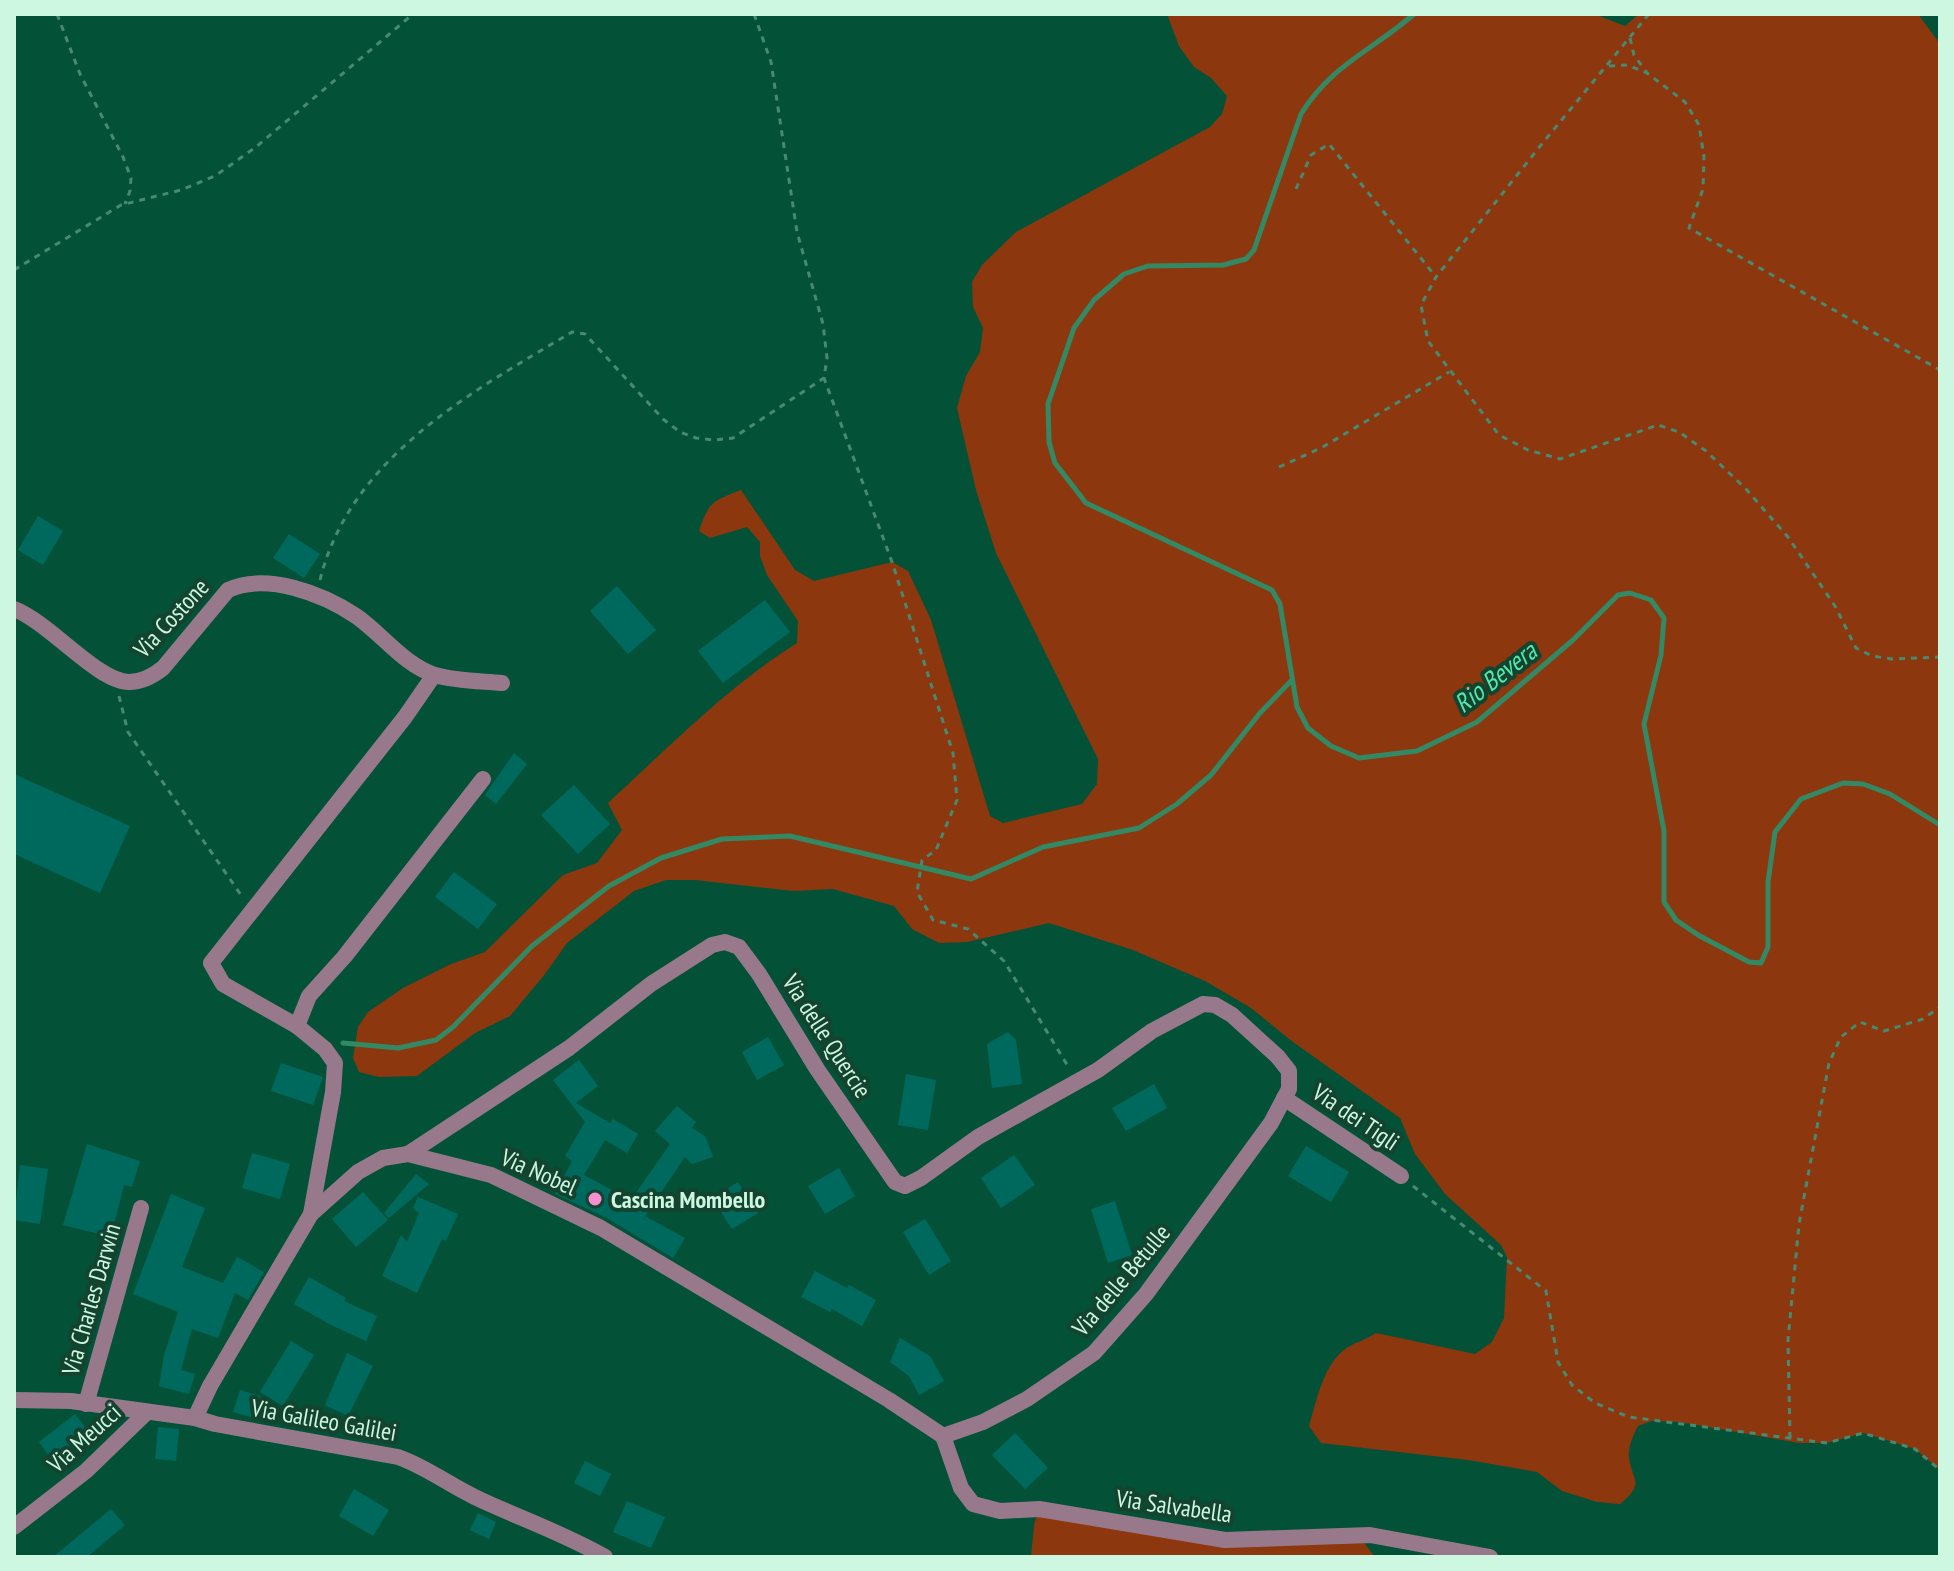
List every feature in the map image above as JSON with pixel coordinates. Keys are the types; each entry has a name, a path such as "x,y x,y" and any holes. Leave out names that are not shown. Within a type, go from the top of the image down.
{"street":[{"name":"Via Costone","path":"14,609 40,623 102,672 129,682 152,676 182,647 228,590 241,584 281,586 316,595 356,616 434,675 502,683"},
{"path":"311,1214 333,1092 335,1063 325,1049 297,1026 223,984 211,963 405,717 434,675"},
{"path":"297,1026 309,996 345,956 483,779"},
{"name":"Via delle Quercie","path":"408,1154 569,1048 651,984 712,945 725,942 739,947 759,974 817,1069 895,1182 905,1186 978,1137 1077,1081 1152,1031 1203,1004 1215,1005 1232,1015 1278,1057 1289,1071 1289,1089 1284,1098"},
{"name":"Via dei Tigli","path":"1284,1098 1401,1176"},
{"name":"Via delle Betulle","path":"943,1436 983,1422 1027,1399 1094,1353 1146,1294 1271,1123 1284,1098"},
{"path":"195,1418 210,1386 311,1214 358,1172 383,1158 408,1154"},
{"name":"Via Nobel","path":"408,1154 491,1175 601,1228 889,1400 943,1436"},
{"name":"Via Charles Darwin","path":"86,1404 141,1208"},
{"name":"Via Galileo Galilei","path":"14,1400 42,1399 195,1418 244,1430 398,1457 419,1464 480,1500 538,1523 605,1557"},
{"name":"Via Meucci","path":"14,1527 86,1471 147,1412"},
{"name":"Via Salvabella","path":"943,1436 961,1488 973,1504 1000,1511 1039,1509 1225,1540 1370,1535 1490,1557"}],"path":[{"path":"57,14 80,74 131,178 125,204"},
{"path":"14,270 125,204 181,190 215,176 256,147 413,14"},
{"path":"754,14 771,62 797,232 823,324 827,358 824,378 892,562 953,753 957,800 936,850 922,860 917,892 933,920 968,929 1004,961 1077,1081"},
{"path":"1649,14 1436,277 1421,305 1428,341 1499,435 1528,450 1560,459 1658,425 1679,432 1706,451 1745,488 1788,537 1835,606 1856,648 1872,656 1892,659 1940,657"},
{"path":"1630,38 1634,55 1647,73"},
{"path":"1607,66 1627,65 1647,73 1685,102 1699,125 1704,157 1703,189 1689,228 1940,370"},
{"path":"1296,189 1311,155 1329,144 1436,277"},
{"path":"316,595 327,551 350,508 391,459 436,418 572,332 585,334 663,419 680,432 696,438 733,438 824,378"},
{"path":"1279,467 1321,448 1449,372"},
{"path":"118,680 119,698 128,732 237,886 250,915"},
{"path":"1790,1438 1788,1340 1799,1224 1829,1063 1841,1037 1860,1022 1884,1031 1923,1019 1940,1007"},
{"path":"1401,1176 1546,1291 1558,1362 1572,1385 1595,1403 1629,1417 1827,1443 1863,1433 1915,1449 1940,1470"}],"shaded area":[{"path":"1167,14 1594,14 1625,26 1639,14 1918,14 1940,44 1940,1470 1915,1449 1863,1433 1827,1443 1799,1443 1680,1422 1652,1421 1638,1426 1633,1437 1629,1458 1635,1487 1620,1504 1597,1502 1562,1491 1537,1472 1468,1460 1321,1443 1309,1426 1318,1394 1332,1362 1348,1347 1376,1333 1475,1354 1492,1342 1504,1318 1507,1257 1501,1245 1445,1194 1415,1154 1400,1118 1293,1042 1251,1008 1205,981 1133,950 1049,923 967,942 939,943 912,929 894,906 833,889 794,891 695,880 666,880 634,891 567,943 510,1016 475,1033 417,1076 379,1077 359,1072 353,1058 358,1027 368,1012 403,988 451,964 485,952 563,875 597,863 622,830 608,803 723,698 797,643 798,621 767,575 760,556 760,542 747,527 710,538 699,531 713,503 741,490 795,570 814,581 892,562 908,571 931,620 990,816 1003,823 1082,804 1097,784 1098,759 996,553 976,490 957,408 966,376 980,352 983,328 973,307 972,282 982,265 1016,232 1210,127 1222,114 1227,96 1211,78 1194,67 1179,46"},
{"path":"1039,1509 1225,1540 1358,1535 1375,1557 1031,1557"}],"building":[{"path":"38,516 63,531 43,565 18,550"},
{"path":"289,534 320,554 304,578 273,558"},
{"path":"617,586 656,630 628,654 590,611"},
{"path":"765,600 790,632 723,683 698,651"},
{"path":"514,753 527,764 496,804 485,795"},
{"path":"14,774 130,826 100,893 14,854"},
{"path":"574,785 610,824 578,854 541,815"},
{"path":"454,872 497,904 478,929 435,897"},
{"path":"1008,1032 1016,1040 1022,1084 992,1088 987,1044"},
{"path":"768,1037 784,1065 757,1080 742,1052"},
{"path":"579,1060 598,1086 576,1103 610,1123 613,1119 638,1134 627,1153 605,1140 584,1175 631,1200 670,1144 655,1131 677,1106 696,1122 692,1128 705,1136 713,1157 692,1164 685,1157 645,1216 685,1238 673,1258 607,1218 555,1194 572,1161 565,1156 585,1122 553,1080"},
{"path":"281,1063 323,1077 313,1105 271,1091"},
{"path":"906,1074 936,1080 928,1130 898,1125"},
{"path":"1154,1084 1167,1108 1126,1131 1112,1108"},
{"path":"87,1144 140,1161 132,1187 124,1185 111,1237 63,1225"},
{"path":"1306,1146 1349,1172 1331,1202 1288,1176"},
{"path":"252,1153 290,1164 280,1199 242,1188"},
{"path":"1014,1155 1035,1185 1001,1208 981,1178"},
{"path":"20,1165 48,1169 40,1224 14,1220"},
{"path":"839,1168 855,1196 825,1214 808,1186"},
{"path":"416,1174 429,1184 389,1218 384,1213"},
{"path":"738,1182 758,1213 732,1229 712,1198"},
{"path":"363,1192 388,1220 356,1247 332,1219"},
{"path":"171,1194 205,1208 182,1267 223,1283 237,1257 264,1272 248,1300 235,1293 218,1338 192,1329 181,1370 195,1374 189,1394 159,1386 164,1355 178,1312 133,1294"},
{"path":"418,1197 458,1214 446,1241 442,1239 417,1293 382,1276 401,1235 407,1242 419,1213 413,1208"},
{"path":"1115,1201 1132,1255 1108,1263 1091,1209"},
{"path":"925,1219 951,1261 929,1275 903,1232"},
{"path":"815,1271 876,1300 862,1326 832,1309 830,1312 801,1297"},
{"path":"309,1277 346,1298 344,1301 377,1316 366,1341 294,1304"},
{"path":"900,1338 930,1356 944,1381 919,1395 909,1376 890,1362"},
{"path":"291,1341 314,1355 283,1406 260,1392"},
{"path":"347,1353 373,1366 348,1416 325,1405"},
{"path":"240,1390 269,1399 262,1420 233,1412"},
{"path":"75,1414 91,1435 54,1463 39,1442"},
{"path":"158,1427 179,1429 176,1461 155,1459"},
{"path":"1015,1433 1048,1468 1025,1489 992,1455"},
{"path":"585,1461 611,1474 600,1496 574,1483"},
{"path":"354,1489 389,1510 373,1536 339,1516"},
{"path":"627,1501 665,1517 651,1548 613,1532"},
{"path":"111,1509 125,1525 87,1557 53,1557"},
{"path":"478,1513 496,1522 489,1539 470,1530"}],"waterway":[{"name":"Rio Bevera","path":"1414,14 1339,70 1301,114 1254,250 1246,259 1223,265 1148,266 1124,274 1094,300 1074,328 1048,404 1049,442 1055,463 1086,503 1272,590 1280,604 1297,707 1308,728 1331,746 1359,758 1417,751 1477,722 1573,640 1618,595 1630,593 1651,600 1664,618 1661,655 1644,724 1664,831 1664,902 1676,920 1749,962 1761,963 1768,947 1768,882 1775,832 1801,799 1843,783 1863,784 1890,794 1940,825"},
{"path":"343,1043 398,1048 436,1040 453,1027 532,946 609,886 661,858 722,839 790,836 971,879 1043,847 1139,828 1177,804 1211,775 1260,713 1292,680"}],"place":[{"name":"Cascina Mombello","path":"595,1199"}]}
